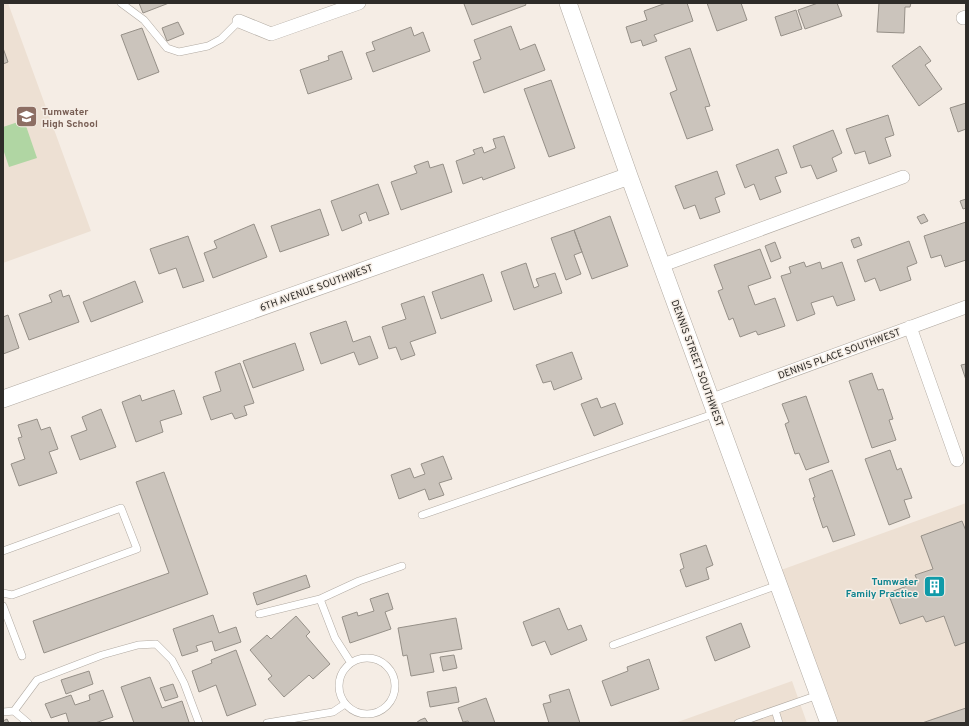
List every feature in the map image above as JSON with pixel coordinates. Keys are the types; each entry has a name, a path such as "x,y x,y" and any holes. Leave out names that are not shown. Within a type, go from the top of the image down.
{"street":[{"path":"239,21 271,34 360,3"},
{"name":"DENNIS STREET SOUTHWEST","path":"568,3 629,176 663,265 829,723"},
{"name":"6TH AVENUE SOUTHWEST","path":"3,399 629,176"},
{"path":"663,265 903,177"},
{"name":"DENNIS PLACE SOUTHWEST","path":"714,406 910,327 966,307"},
{"path":"910,327 957,460"}],"lane":[{"path":"121,3 144,20 167,48 178,52 208,46 222,39 239,21"},
{"path":"422,515 714,406"},
{"path":"3,551 121,508 137,549 12,595 3,593"},
{"path":"259,614 320,599 359,581 402,566"},
{"path":"613,645 778,585"},
{"path":"320,599 335,638 351,663"},
{"path":"3,606 22,656"},
{"path":"14,711 37,680 102,655 138,645 156,644 172,660 184,683 199,723"},
{"path":"369,658 378,660 386,665 392,672 396,690 393,700 387,707 375,714 370,715 360,714 345,704 340,696 339,687 344,669 351,663 360,659 369,658"},
{"path":"738,723 819,695"},
{"path":"271,723 333,712 345,704"},
{"path":"775,710 779,723"},
{"path":"3,712 14,711 28,723"}],"shaded area":[{"name":"Tumwater High School","path":"3,3 8,3 91,231 3,263"},
{"path":"966,503 966,723 836,723 781,570"},
{"path":"792,681 807,723 675,723"}],"green space":[{"path":"24,120 37,158 9,167 3,149 3,127"}],"building":[{"path":"139,3 169,3 143,13"},
{"path":"525,3 526,5 472,25 464,4"},
{"path":"666,3 687,3 693,21 654,35 657,41 643,46 641,40 631,43 626,27 647,20 644,11"},
{"path":"707,3 741,3 747,20 717,31"},
{"path":"818,3 837,3 842,16 805,29 798,10"},
{"path":"879,3 911,3 910,7 905,7 904,33 877,32"},
{"path":"796,10 802,29 781,36 775,17"},
{"path":"178,22 184,34 167,41 162,28"},
{"path":"511,26 520,50 535,44 545,70 484,93 473,62 481,59 474,40"},
{"path":"411,27 414,36 423,32 430,51 373,72 366,53 375,50 372,42"},
{"path":"142,28 159,72 138,80 121,35"},
{"path":"920,46 931,61 925,65 942,89 919,106 892,66"},
{"path":"3,48 8,62 3,64"},
{"path":"690,48 710,106 705,107 713,130 687,139 670,93 677,90 665,57"},
{"path":"342,51 352,79 308,94 300,70 329,60 328,56"},
{"path":"551,80 575,148 549,157 524,89"},
{"path":"966,103 966,129 958,132 950,108"},
{"path":"888,115 894,135 885,138 891,156 869,164 865,151 855,154 846,129"},
{"path":"833,130 842,153 832,158 837,171 817,179 811,165 801,168 793,146"},
{"path":"504,136 515,168 483,180 482,177 463,184 456,161 475,154 473,150 482,147 484,153 496,148 493,139"},
{"path":"778,149 787,173 775,177 781,192 760,200 754,184 745,188 736,165"},
{"path":"428,161 430,168 443,164 452,192 401,210 391,182 417,173 414,166"},
{"path":"717,171 725,194 715,198 720,212 700,219 695,205 684,209 675,186"},
{"path":"378,184 389,214 369,221 366,212 359,215 362,223 342,231 331,201"},
{"path":"966,199 966,208 963,209 960,201"},
{"path":"320,209 329,235 280,252 271,226"},
{"path":"924,214 928,221 921,224 917,217"},
{"path":"610,216 628,266 592,279 574,230"},
{"path":"966,222 966,260 945,267 941,255 931,258 924,236"},
{"path":"254,224 267,257 213,278 204,253 217,248 214,241"},
{"path":"574,230 582,252 574,255 581,274 566,280 551,238"},
{"path":"188,236 204,281 183,288 176,268 159,274 150,249"},
{"path":"859,237 862,245 854,248 851,240"},
{"path":"909,241 917,263 907,267 911,280 880,291 875,278 865,282 857,260"},
{"path":"775,242 781,258 771,262 765,246"},
{"path":"760,249 771,278 748,286 755,305 775,298 785,326 758,335 756,331 740,337 733,318 729,320 718,291 723,289 714,265"},
{"path":"804,262 806,267 820,262 822,269 842,262 855,300 837,306 833,296 811,303 815,314 797,321 781,276 791,273 789,267"},
{"path":"526,263 534,288 539,286 536,279 555,273 562,293 514,310 501,272"},
{"path":"483,274 492,301 441,319 432,292"},
{"path":"135,281 143,302 91,322 83,302"},
{"path":"61,290 63,297 69,295 79,322 29,340 19,314 52,302 49,295"},
{"path":"424,296 436,333 410,342 415,355 401,360 396,347 389,349 382,327 406,319 401,304"},
{"path":"8,315 19,348 3,354 3,317"},
{"path":"346,321 353,342 370,336 378,358 359,365 354,352 321,364 310,333"},
{"path":"295,343 304,370 253,388 243,361"},
{"path":"572,352 582,379 554,390 551,381 543,383 536,365"},
{"path":"240,363 254,403 244,406 247,415 235,419 232,413 211,420 203,397 221,391 215,372"},
{"path":"966,364 966,380 961,365"},
{"path":"872,373 878,390 883,389 893,419 889,420 896,440 872,448 849,381"},
{"path":"174,390 182,414 160,421 163,432 136,442 122,402 140,395 142,401"},
{"path":"806,396 829,462 806,470 799,453 795,454 785,424 789,422 782,404"},
{"path":"597,398 601,408 615,403 623,424 594,436 581,404"},
{"path":"101,409 116,447 80,460 71,436 87,430 82,417"},
{"path":"37,419 41,430 50,427 58,449 49,452 57,473 19,486 11,464 25,459 18,438 22,437 18,425"},
{"path":"890,450 897,470 901,468 912,498 904,500 910,517 889,525 865,459"},
{"path":"443,456 452,479 439,483 444,495 429,500 425,489 399,499 391,475 410,468 414,478 425,474 421,464"},
{"path":"832,470 855,535 833,542 827,526 823,528 813,498 815,497 809,479"},
{"path":"164,472 208,594 44,653 33,621 169,573 136,482"},
{"name":"Tumwater Family Practice","path":"962,521 966,531 966,642 955,646 944,616 926,622 923,616 900,624 888,593 918,582 915,575 933,569 921,536"},
{"path":"706,545 713,565 706,568 709,579 686,587 680,570 684,568 680,554"},
{"path":"306,575 310,587 257,605 253,593"},
{"path":"388,593 393,609 385,612 391,629 350,643 342,617 357,612 358,616 374,611 370,599"},
{"path":"559,608 568,630 581,625 587,640 551,655 545,641 532,646 523,622"},
{"path":"213,615 219,633 236,627 241,642 215,651 212,641 196,646 198,651 182,656 173,629"},
{"path":"296,616 310,632 306,636 330,664 313,679 309,675 284,697 268,679 272,676 250,650 267,635 271,639"},
{"path":"456,618 462,649 430,654 434,672 411,676 407,655 403,656 398,628"},
{"path":"741,623 750,647 715,661 706,637"},
{"path":"236,650 256,705 227,716 216,685 199,692 192,671 212,663 211,660"},
{"path":"454,655 457,668 443,671 440,657"},
{"path":"649,659 659,689 611,706 602,681 628,671 627,667"},
{"path":"89,671 93,684 66,694 61,680"},
{"path":"150,677 162,708 182,701 189,722 134,723 121,687"},
{"path":"173,684 178,697 165,701 160,688"},
{"path":"456,687 459,702 430,707 427,692"},
{"path":"569,689 580,723 549,723 543,704 551,702 549,695"},
{"path":"103,690 113,717 95,723 69,723 66,713 51,718 45,704 71,695 75,705 90,700 89,695"},
{"path":"486,698 495,723 463,722 458,708"},
{"path":"966,708 966,723 922,723"},
{"path":"425,718 428,723 416,723 420,720"},
{"path":"7,719 9,723 3,723 3,721"}],"place":[{"name":"Tumwater High School","path":"26,117"},
{"name":"Tumwater Family Practice","path":"934,587"}]}
